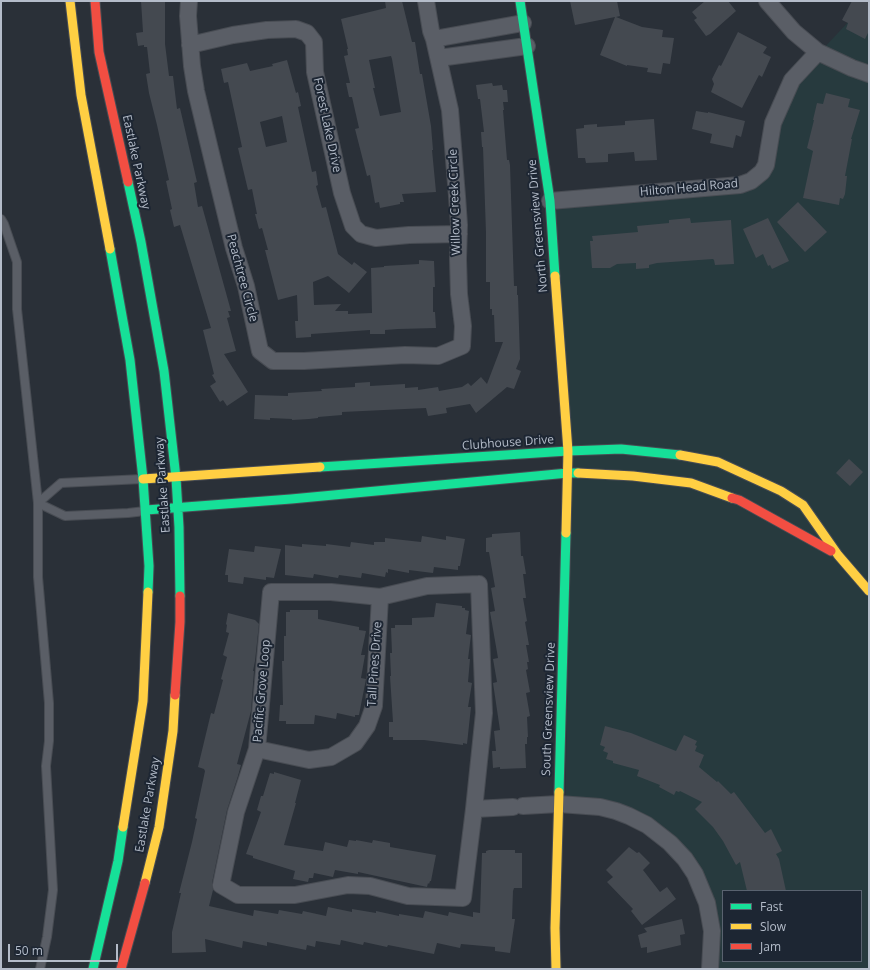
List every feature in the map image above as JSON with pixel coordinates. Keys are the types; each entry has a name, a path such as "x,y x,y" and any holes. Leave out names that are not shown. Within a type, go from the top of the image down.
{"street":[{"name":"Eastlake Parkway","path":"70,1 81,96 130,360 144,479 149,566 143,701 118,861 93,969"},
{"name":"Peachtree Circle","path":"189,1 190,45 196,91 232,241 246,286 260,351 273,361 304,361 405,355 438,356 462,346"},
{"name":"Willow Creek Circle","path":"426,1 431,31 439,58 450,110 456,174 459,234 459,294 463,326 462,346"},
{"name":"North Greensview Drive","path":"520,1 550,200 568,450"},
{"path":"768,1 794,32 818,52 852,68 869,74"},
{"name":"Eastlake Parkway","path":"93,2 99,52 141,242 163,363 178,508 180,622 173,731 159,827 121,969"},
{"path":"434,39 524,23"},
{"name":"Forest Lake Drive","path":"190,45 233,35 267,30 296,29 307,33 314,42 315,72 342,193 353,226 361,234 376,238 409,235 459,234"},
{"path":"439,58 527,46"},
{"name":"Hilton Head Road","path":"550,200 740,185 751,181 762,172 766,165 773,123 792,80 818,52"},
{"name":"Clubhouse Drive","path":"144,479 568,450 621,449 665,452 718,462 781,492 803,505 838,555 869,591"},
{"name":"South Greensview Drive","path":"556,969 555,928 568,450"},
{"name":"Clubhouse Drive","path":"146,510 291,499 467,481 568,473 633,476 691,483 739,500 792,528 838,555"},
{"name":"Pacific Grove Loop","path":"479,584 484,713 463,898 408,896 370,886 348,885 295,895 238,895 221,884 236,812 257,749 271,592 331,592 380,598 427,586 479,584"},
{"name":"Tall Pines Drive","path":"257,749 309,760 331,757 355,743 367,726 374,706 380,598"},
{"path":"474,810 559,804 600,807 616,811 647,825 670,843 695,874 707,903 712,931 710,969"}],"lane":[{"path":"1,219 17,262 17,309 38,503 38,576 49,703 49,741 46,766 53,890 47,937 40,969"},
{"path":"38,503 61,483 144,479"},
{"path":"38,503 65,516 128,513 146,510"}],"green space":[{"path":"869,1 869,969 718,969 720,934 709,890 632,816 565,812 571,513 548,201 748,185 781,120 790,96 820,52"}],"building":[{"path":"141,1 165,1 165,44 169,76 173,76 177,109 180,108 197,182 194,183 198,207 202,206 231,311 228,311 230,317 227,318 236,351 224,354 248,392 227,406 223,400 220,402 210,386 216,382 212,375 214,374 203,330 211,328 180,225 174,227 170,210 172,209 166,181 169,180 146,74 150,73 147,47 144,47 144,45 138,46 136,33 143,32"},
{"path":"385,1 402,1 412,42 415,42 431,126 436,192 402,194 404,202 380,208 379,202 375,203 370,175 367,176 355,129 359,128 352,97 349,97 346,83 350,83 344,56 348,55 348,49 341,19 386,8","holes":["391,56 401,112 380,116 373,88 375,88 369,60"]},
{"path":"570,1 617,1 620,16 616,17 642,27 663,30 662,37 674,38 670,64 663,63 661,74 647,72 648,68 627,66 600,55 615,17 575,25"},
{"path":"705,1 728,1 736,11 706,36 694,20 697,18 692,12"},
{"path":"852,1 869,1 869,31 865,39 846,29 848,23 842,20"},
{"path":"738,32 767,47 763,53 771,57 762,77 759,75 742,108 711,92 714,84 712,79 719,65 721,66"},
{"path":"287,60 296,93 298,92 301,106 298,107 312,172 316,171 318,185 316,186 322,208 326,207 338,254 352,265 354,262 367,272 349,293 328,276 313,282 314,305 341,304 335,311 348,311 348,314 372,313 371,268 419,264 419,260 434,261 435,287 433,287 433,312 435,312 436,328 385,330 385,334 370,334 370,330 311,334 311,337 296,338 295,321 298,321 297,295 278,300 265,250 268,250 262,228 259,229 255,214 257,214 252,189 248,190 238,148 242,147 228,82 224,83 221,69 247,63 250,71 273,66 272,64","holes":["282,116 287,142 266,147 260,122"]},
{"path":"492,83 493,86 502,85 503,90 507,90 508,102 503,102 503,110 507,160 509,160 510,165 514,286 517,286 518,295 520,359 516,369 521,371 514,389 507,387 476,413 470,404 446,408 447,413 428,416 426,408 342,412 342,415 309,419 254,419 255,395 288,396 288,393 355,387 355,383 370,382 370,386 405,384 405,388 418,387 418,390 438,387 439,391 462,387 468,383 471,386 481,377 487,384 503,342 495,342 494,315 492,315 492,309 490,309 490,282 486,282 486,233 483,147 481,132 484,132 480,99 478,99 476,85"},
{"path":"826,93 850,99 848,107 860,110 851,139 845,176 847,176 845,194 843,199 840,198 839,205 803,198 813,151 807,148 813,120 817,103 823,104"},
{"path":"696,111 708,112 745,121 741,137 736,135 733,148 710,143 712,134 692,129"},
{"path":"654,119 657,160 635,161 634,152 608,154 608,162 586,163 585,158 578,158 576,129 584,128 584,125 597,124 597,127 625,125 625,121"},
{"path":"798,202 827,232 805,252 777,222"},
{"path":"690,218 691,223 731,220 734,264 715,265 713,259 657,263 649,265 649,268 636,269 636,263 617,264 610,268 592,268 590,241 593,241 592,236 638,232 637,226 669,223 669,220"},
{"path":"768,218 789,261 772,269 770,265 768,266 763,254 756,258 743,229"},
{"path":"849,459 863,472 850,486 836,473"},
{"path":"520,532 521,556 523,556 526,574 523,574 526,598 523,598 529,645 526,645 529,662 527,662 528,669 526,670 530,692 526,693 530,716 527,717 528,737 527,744 525,744 526,768 500,769 500,767 493,768 492,751 496,751 494,731 500,730 493,683 497,682 493,659 498,658 490,612 495,611 491,588 495,587 489,552 486,552 486,538 492,537 492,534"},
{"path":"422,536 446,540 446,536 465,539 458,570 434,567 433,573 409,570 409,573 388,569 388,573 386,572 385,577 362,573 361,578 339,575 338,578 314,574 313,578 285,575 285,545 302,547 302,544 326,546 326,544 350,547 351,542 374,545 374,542 385,542 385,538 421,542"},
{"path":"255,546 281,549 274,578 266,577 266,580 244,577 243,584 228,582 228,575 225,575 229,549 254,552"},
{"path":"436,603 462,606 462,608 469,611 466,634 471,635 468,659 470,659 468,682 472,683 468,707 471,707 467,744 463,743 463,745 424,740 393,740 393,737 389,737 389,722 393,722 390,676 390,653 392,653 391,628 395,628 395,625 412,625 412,618 434,617"},
{"path":"290,610 318,610 318,619 359,627 359,630 366,631 361,655 365,655 361,678 366,679 359,715 355,715 355,717 337,713 336,719 315,715 314,724 286,724 286,721 279,721 280,705 283,705 282,661 284,661 286,612 290,612"},
{"path":"228,613 255,620 259,624 253,671 251,711 237,764 241,765 227,810 212,883 213,890 209,906 253,916 254,910 278,914 279,910 302,914 303,911 326,916 328,907 352,912 352,909 376,913 376,911 399,916 399,914 423,918 425,911 448,916 449,912 473,917 473,912 480,913 482,853 486,853 486,851 489,850 515,850 515,853 522,853 522,888 514,888 513,891 512,919 515,919 510,953 495,951 495,947 461,944 460,948 437,943 434,954 388,945 387,947 364,942 363,945 341,940 340,945 316,941 315,947 307,945 306,950 267,942 267,946 243,941 242,948 205,939 206,952 172,953 172,932 181,893 179,893 197,819 195,818 205,771 204,769 198,767 211,713 214,714 223,680 221,679 227,657 223,655 229,633 226,632"},
{"path":"605,726 631,733 676,751 684,735 697,741 695,751 704,755 699,767 717,782 718,781 731,794 734,792 765,833 771,829 782,851 776,854 779,859 786,890 747,890 740,862 736,865 723,841 713,827 695,809 702,802 680,791 676,791 674,795 659,787 660,785 637,776 639,770 613,763 613,761 606,759 608,753 603,751 605,747 600,745"},
{"path":"274,772 301,780 284,845 323,851 325,842 347,847 349,840 372,843 373,840 390,843 390,847 436,855 431,881 429,884 428,883 427,887 358,872 358,874 335,870 333,877 314,873 313,878 309,878 308,882 293,879 295,871 253,858 253,856 246,854 261,812 257,810 261,796 263,796 270,773 274,774"},
{"path":"629,847 637,853 639,852 650,863 643,870 660,892 667,887 676,899 642,925 631,911 633,909 607,882 613,877 606,870"},
{"path":"682,919 685,934 680,935 681,945 647,953 647,947 641,948 638,935 647,932 644,928"}],"traffic: fast":[{"path":"520,1 550,201 555,276"},
{"path":"128,182 141,242 164,371 176,478 179,527 180,596"},
{"path":"110,249 130,360 143,479 149,566 148,592"},
{"path":"320,467 621,449 680,455"},
{"path":"146,510 291,499 578,473"},
{"path":"559,792 566,533"},
{"path":"93,969 118,861 123,827"}],"traffic: slow":[{"path":"70,1 81,95 110,249"},
{"path":"555,276 568,451 566,533"},
{"path":"680,455 718,462 781,491 803,505 838,555 869,591"},
{"path":"143,479 320,467"},
{"path":"578,473 633,476 691,483 732,498"},
{"path":"123,827 143,701 148,592"},
{"path":"145,883 159,827 173,731 175,695"},
{"path":"556,969 555,928 559,792"}],"traffic: jam":[{"path":"95,1 99,52 128,182"},
{"path":"732,498 739,500 831,551"},
{"path":"175,695 180,622 180,596"},
{"path":"121,969 145,883"}]}
